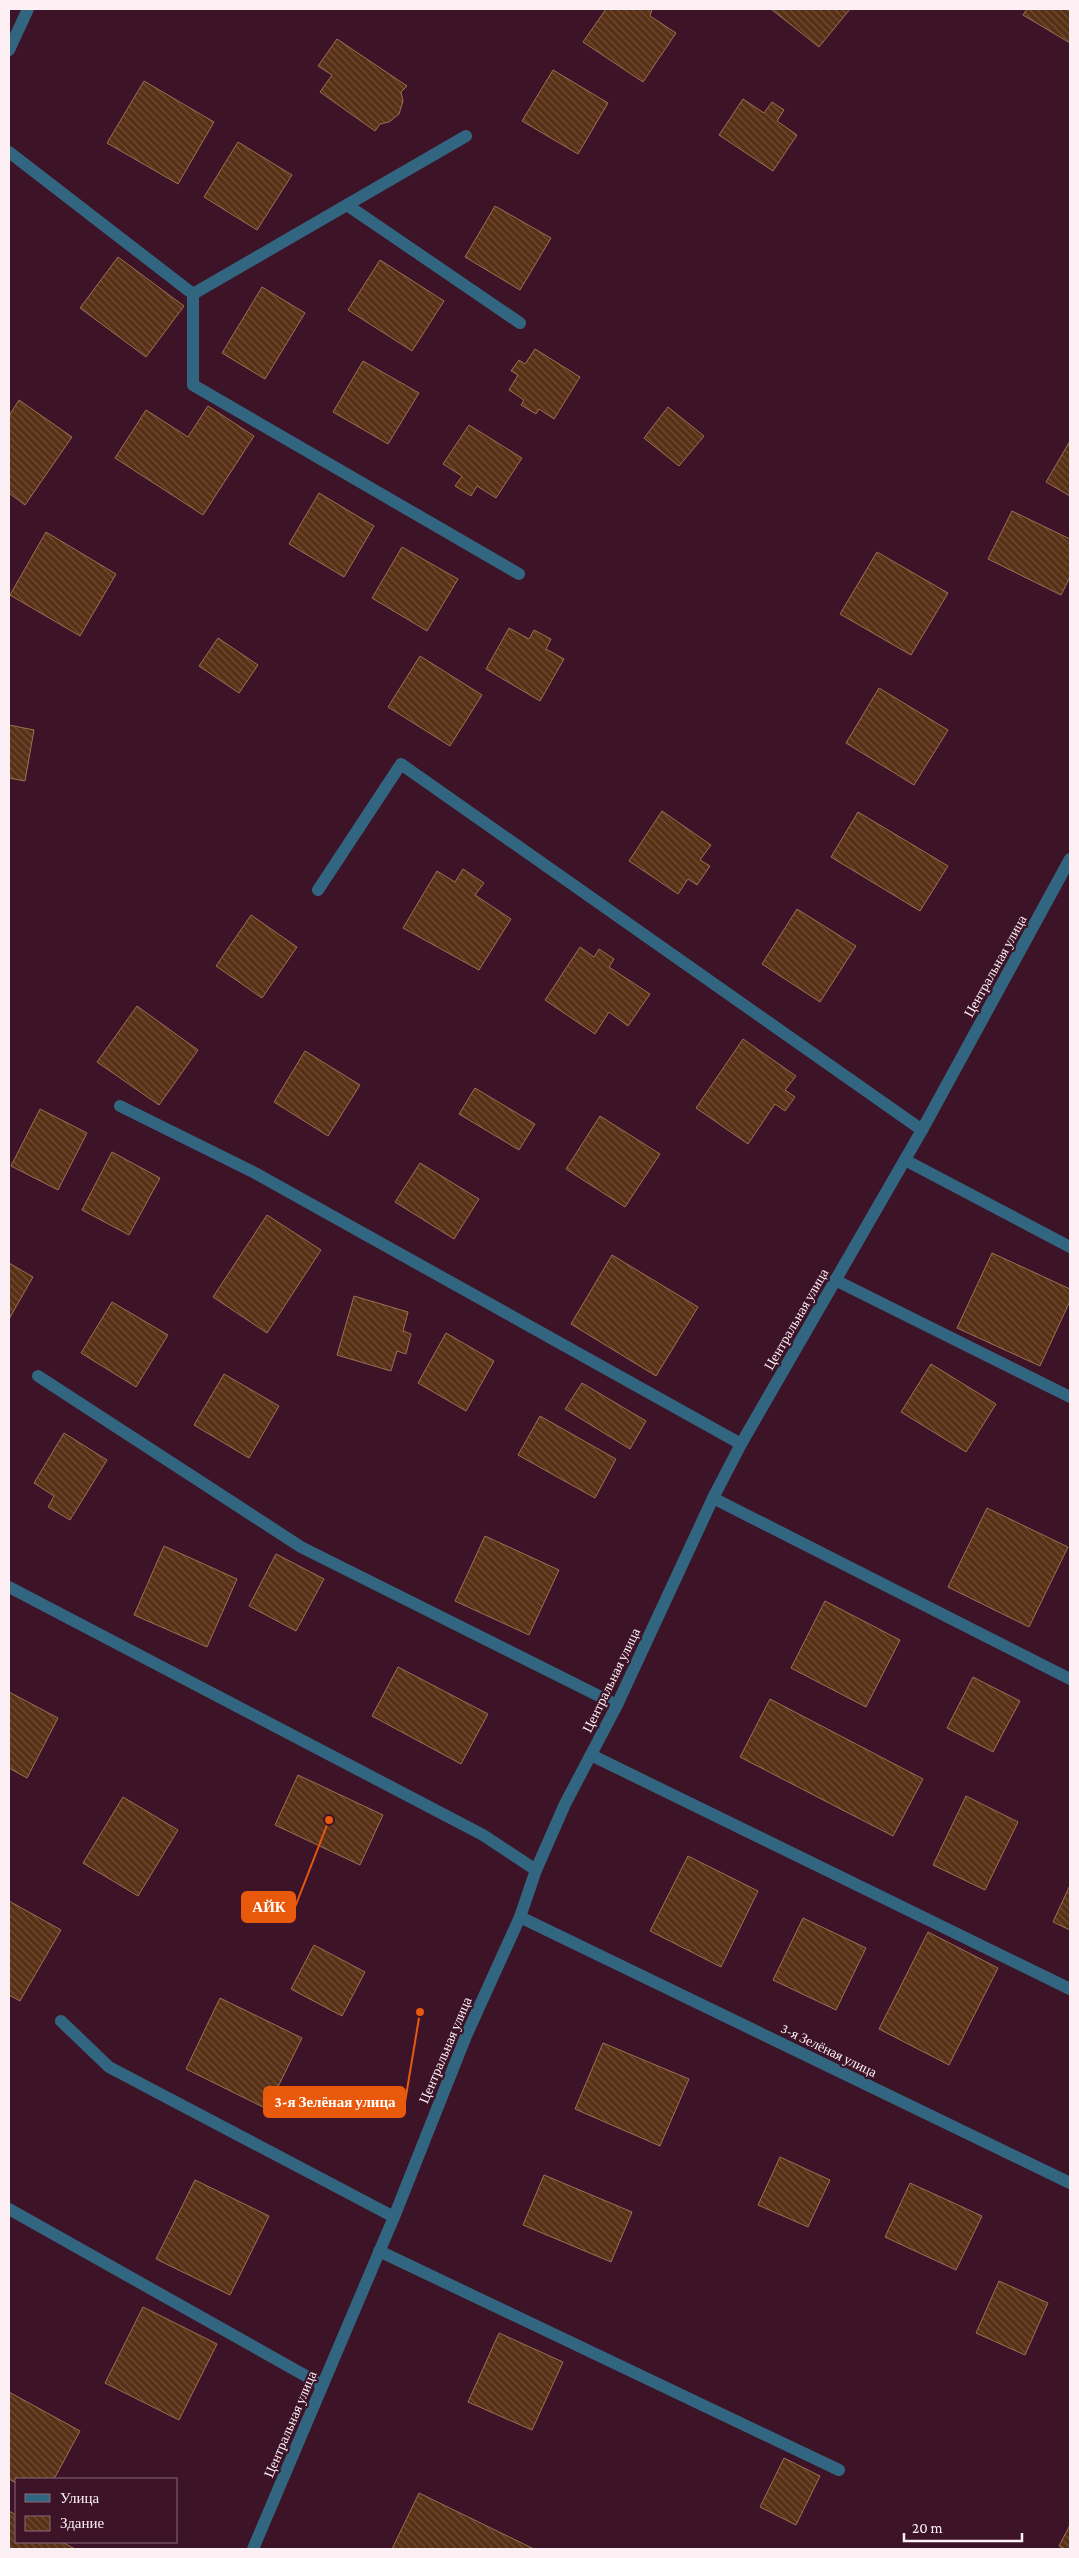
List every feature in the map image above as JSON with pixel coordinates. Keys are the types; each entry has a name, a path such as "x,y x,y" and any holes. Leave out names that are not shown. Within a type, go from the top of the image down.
{"street":[{"path":"9,50 28,9"},
{"path":"193,294 466,136"},
{"path":"9,152 193,294"},
{"path":"347,205 520,323"},
{"path":"193,294 193,385 519,574"},
{"path":"318,890 402,764 922,1130"},
{"name":"Центральная улица","path":"253,2549 394,2217 466,2036 520,1917 536,1870 565,1804 617,1705 713,1498 741,1444 922,1130 1070,859"},
{"path":"120,1106 255,1173 741,1444"},
{"path":"905,1160 1070,1247"},
{"path":"835,1280 1070,1397"},
{"path":"38,1376 301,1547 617,1705"},
{"path":"713,1498 1070,1679"},
{"path":"9,1587 483,1835 536,1870"},
{"path":"591,1755 1070,1989"},
{"name":"3-я Зелёная улица","path":"520,1917 1070,2183"},
{"path":"60,2021 109,2067 394,2217"},
{"path":"9,2210 322,2385"},
{"path":"379,2251 839,2470"}],"building":[{"path":"606,9 652,9 650,16 676,33 643,82 583,42"},
{"path":"771,9 850,9 819,47"},
{"path":"1027,9 1070,9 1070,43 1023,15"},
{"path":"337,39 407,86 401,92 403,101 399,114 389,122 380,124 375,131 320,92 332,75 318,66"},
{"path":"553,70 608,103 578,154 522,121"},
{"path":"144,81 214,122 178,184 107,143"},
{"path":"743,99 764,113 772,102 784,110 777,121 797,135 773,171 719,135"},
{"path":"238,142 292,175 257,230 204,197"},
{"path":"495,206 551,238 520,290 465,257"},
{"path":"118,257 184,306 146,357 80,308"},
{"path":"380,260 444,301 412,351 348,310"},
{"path":"262,287 305,313 265,379 222,353"},
{"path":"535,349 580,377 554,419 539,409 536,414 521,405 524,400 509,390 518,375 511,371 519,360 525,364"},
{"path":"363,361 419,393 388,444 333,412"},
{"path":"19,400 72,437 25,505 9,493 9,416"},
{"path":"208,406 254,436 203,515 115,458 146,410 188,437"},
{"path":"668,407 704,436 679,466 644,438"},
{"path":"469,425 522,458 496,498 477,486 471,496 455,486 462,476 443,464"},
{"path":"1070,441 1070,496 1046,482"},
{"path":"319,493 374,526 344,577 289,544"},
{"path":"1012,511 1070,539 1070,577 1061,595 988,559"},
{"path":"46,532 116,574 80,636 10,595"},
{"path":"402,547 458,579 427,631 372,598"},
{"path":"877,552 948,593 911,655 840,614"},
{"path":"509,628 529,639 534,630 551,639 546,649 564,659 540,701 486,669"},
{"path":"218,638 258,665 239,693 199,666"},
{"path":"420,656 482,695 450,746 388,707"},
{"path":"879,688 948,730 914,785 846,743"},
{"path":"9,725 34,730 25,781 9,778"},
{"path":"662,811 711,845 700,860 710,866 697,885 688,879 678,894 629,861"},
{"path":"858,812 948,866 920,911 831,857"},
{"path":"463,869 484,883 475,895 511,919 479,970 403,928 437,871 455,882"},
{"path":"797,909 856,946 820,1002 762,964"},
{"path":"251,915 297,947 262,998 216,966"},
{"path":"580,947 594,957 599,949 614,959 609,967 650,994 628,1026 609,1012 595,1034 545,1000"},
{"path":"137,1006 198,1050 159,1105 97,1062"},
{"path":"743,1039 796,1076 785,1090 795,1097 785,1111 775,1104 748,1144 696,1108"},
{"path":"305,1051 360,1085 328,1136 274,1102"},
{"path":"475,1088 535,1124 519,1150 459,1114"},
{"path":"40,1109 87,1133 58,1190 11,1166"},
{"path":"600,1116 660,1154 625,1207 566,1169"},
{"path":"112,1152 160,1178 129,1235 82,1210"},
{"path":"420,1163 479,1199 454,1239 395,1202"},
{"path":"267,1215 321,1250 267,1333 213,1297"},
{"path":"992,1253 1070,1289 1070,1301 1040,1366 957,1328"},
{"path":"612,1255 698,1307 656,1376 571,1324"},
{"path":"9,1263 33,1277 9,1319"},
{"path":"354,1296 408,1312 403,1331 411,1334 406,1354 397,1351 391,1371 337,1355"},
{"path":"112,1302 168,1335 136,1387 81,1353"},
{"path":"446,1333 494,1361 466,1411 418,1383"},
{"path":"931,1364 996,1404 966,1452 901,1412"},
{"path":"224,1374 279,1406 249,1458 194,1425"},
{"path":"582,1383 646,1421 630,1449 565,1409"},
{"path":"540,1416 616,1459 595,1498 518,1455"},
{"path":"64,1433 107,1460 70,1520 48,1507 54,1496 34,1483"},
{"path":"987,1508 1068,1547 1029,1627 948,1587"},
{"path":"485,1536 559,1570 529,1635 455,1601"},
{"path":"164,1546 237,1579 207,1647 134,1615"},
{"path":"276,1554 324,1579 296,1631 249,1606"},
{"path":"825,1601 900,1640 866,1707 791,1668"},
{"path":"398,1667 488,1714 461,1764 372,1716"},
{"path":"973,1677 1020,1701 993,1752 947,1728"},
{"path":"9,1692 58,1718 27,1778 9,1768"},
{"path":"770,1699 923,1779 893,1836 740,1757"},
{"path":"298,1775 383,1815 360,1865 275,1825"},
{"path":"966,1796 1018,1822 985,1890 933,1865"},
{"path":"123,1797 178,1830 138,1896 83,1863"},
{"path":"688,1856 758,1891 721,1967 650,1931"},
{"path":"1070,1885 1070,1930 1053,1922"},
{"path":"9,1901 61,1930 20,2001 9,1995"},
{"path":"803,1918 866,1948 836,2010 773,1980"},
{"path":"928,1932 998,1968 949,2065 879,2029"},
{"path":"314,1945 365,1972 342,2016 291,1989"},
{"path":"220,1998 302,2038 267,2109 186,2069"},
{"path":"603,2043 689,2079 660,2146 575,2109"},
{"path":"780,2157 830,2180 808,2227 758,2205"},
{"path":"544,2175 632,2212 611,2262 523,2225"},
{"path":"195,2180 269,2216 230,2295 156,2259"},
{"path":"910,2183 982,2216 956,2270 885,2237"},
{"path":"999,2281 1048,2303 1025,2355 976,2333"},
{"path":"143,2307 217,2344 179,2420 105,2383"},
{"path":"499,2333 563,2362 532,2430 468,2402"},
{"path":"9,2392 80,2431 55,2478 15,2478 15,2482 9,2479"},
{"path":"784,2458 820,2476 796,2525 760,2507"},
{"path":"419,2493 534,2549 392,2549"},
{"path":"9,2511 15,2514 15,2543 64,2543 75,2549 9,2549"},
{"path":"1070,2525 1070,2549 1065,2549 1059,2546"}],"place":[{"name":"АЙК","path":"329,1820"},
{"name":"3-я Зелёная улица","path":"420,2012"}]}
